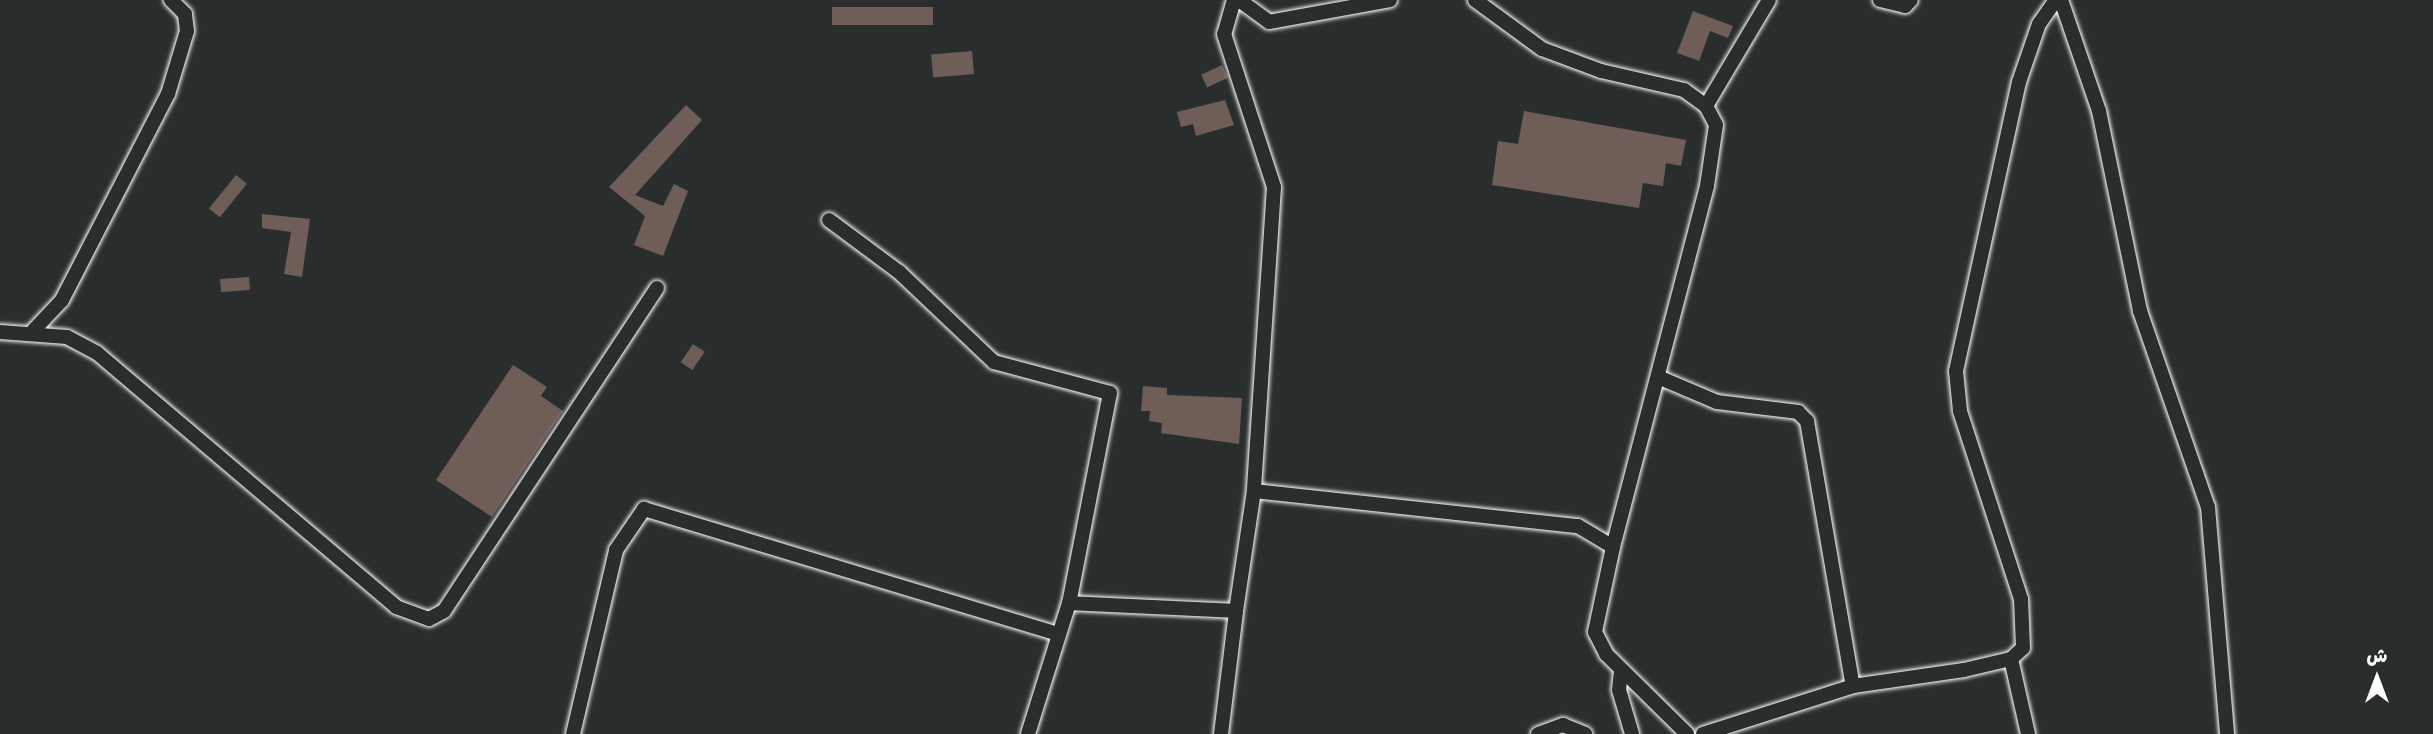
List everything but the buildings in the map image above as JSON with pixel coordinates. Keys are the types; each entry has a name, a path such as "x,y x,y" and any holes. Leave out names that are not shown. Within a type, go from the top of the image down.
{"street":[{"path":"32,332 62,300 168,94 187,32 185,14 171,0"},
{"path":"1221,734 1254,491 1274,187 1224,34 1237,0 1269,22 1390,0"},
{"path":"1475,0 1542,49 1684,90 1706,106 1716,125 1716,146 1613,547 1595,632 1621,671 1687,734"},
{"path":"1706,106 1769,0"},
{"path":"1880,0 1905,6 1911,0"},
{"path":"1703,734 1853,685 2011,659 2023,648 2021,599 1960,411 1956,371 2019,82 2039,24 2059,0"},
{"path":"2059,0 2099,111 2140,311 2208,508 2227,734"},
{"path":"829,220 899,272 994,362 1110,393 1069,603 1028,734"},
{"path":"0,332 32,332 67,337 97,353 396,607 429,619 443,611 657,288"},
{"path":"1658,377 1717,402 1798,412 1807,421 1853,685"},
{"path":"1254,491 1578,526 1613,547"},
{"path":"573,734 617,550 644,509 1058,634"},
{"path":"1069,603 1236,611"},
{"path":"2011,659 2028,734"},
{"path":"1621,671 1619,690 1632,734"},
{"path":"1538,734 1563,725 1585,734"}]}
